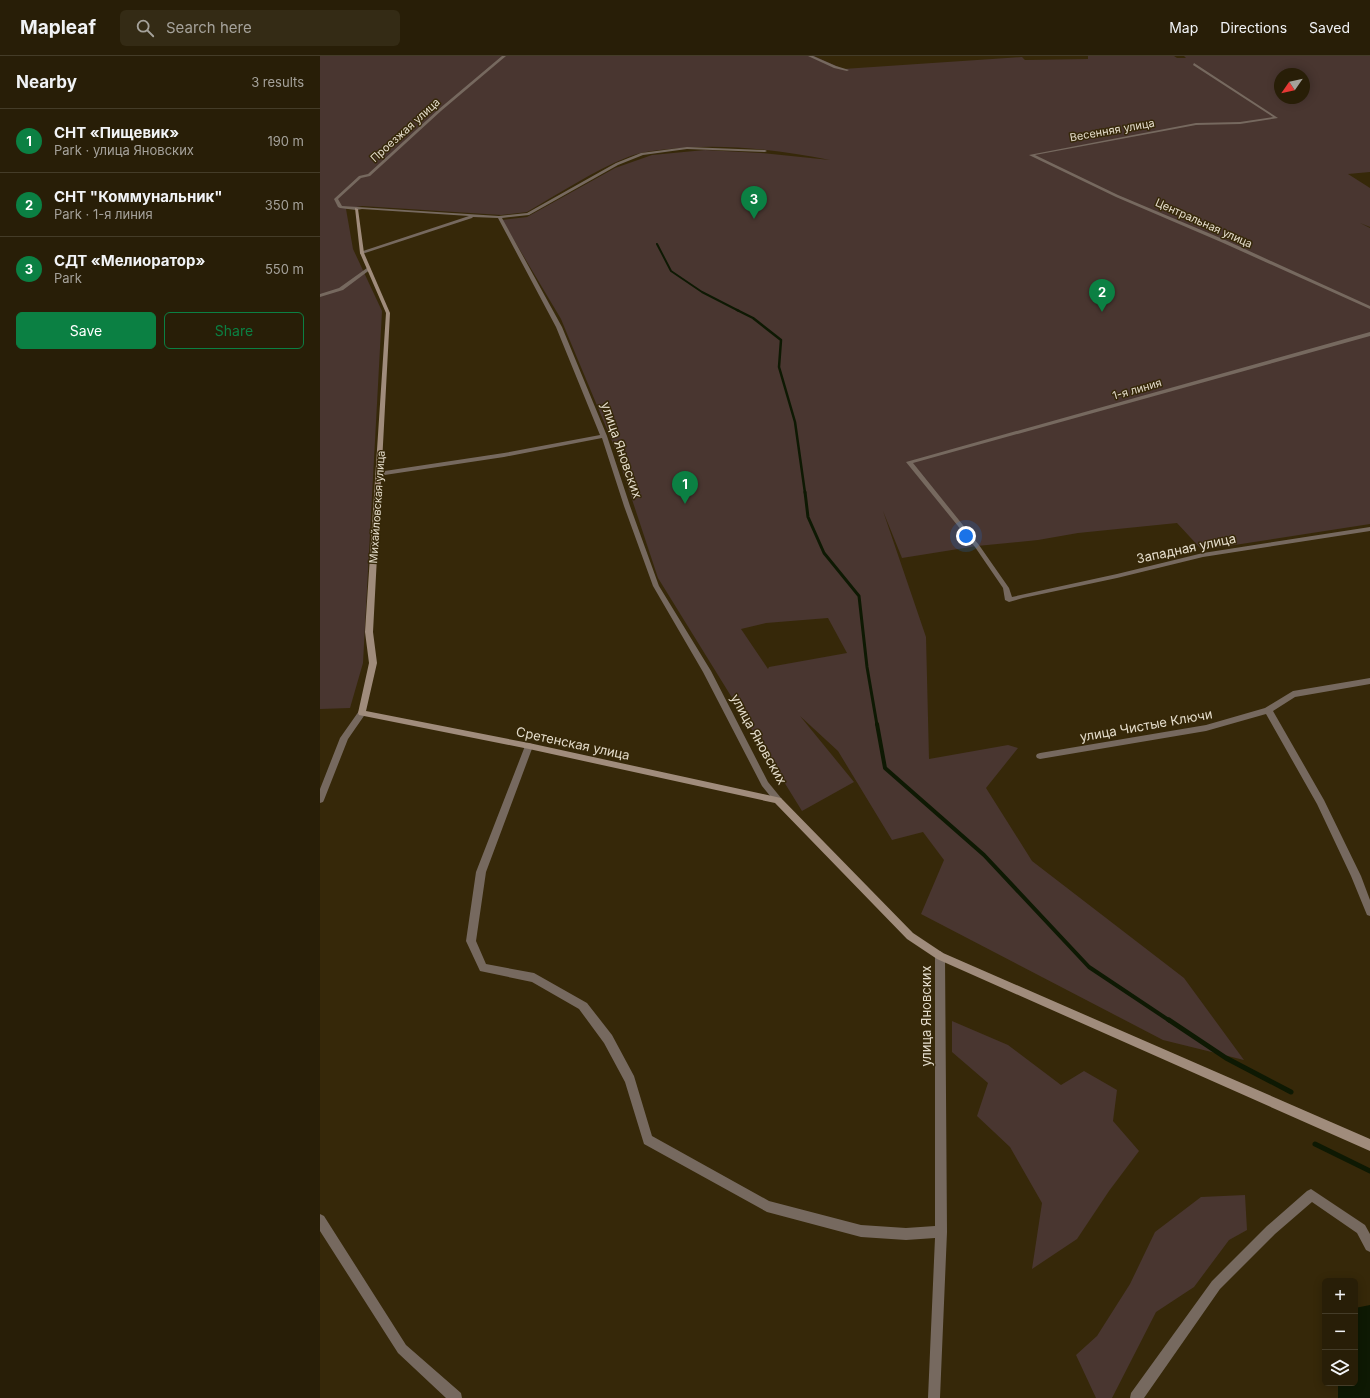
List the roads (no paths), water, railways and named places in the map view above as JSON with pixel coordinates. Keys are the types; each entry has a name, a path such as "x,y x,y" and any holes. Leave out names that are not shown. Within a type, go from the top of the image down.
{"street":[{"name":"Проезжая улица","path":"356,209 340,206 336,199 360,177 369,175 440,110 504,56"},
{"path":"810,56 835,67 847,70"},
{"name":"Весенняя улица","path":"1031,155 1196,124 1240,123 1276,118 1194,64"},
{"path":"356,209 362,208 499,217 528,214 617,164 642,154 687,148 765,151"},
{"name":"Центральная улица","path":"1031,155 1117,196 1223,241 1370,308"},
{"name":"Михайловская улица","path":"320,800 344,738 362,713 373,663 369,632 388,312 362,253 356,209"},
{"path":"362,253 476,215"},
{"name":"улица Яновских","path":"499,217 559,328 604,436 656,586 707,671 765,784 778,800 910,936 940,956 941,1232 934,1398"},
{"path":"320,296 341,289 369,269"},
{"name":"1-я линия","path":"1009,600 1006,588 977,546 909,462 1370,334"},
{"path":"378,474 504,455 604,436"},
{"name":"Западная улица","path":"1009,600 1118,576 1203,555 1370,529"},
{"name":"улица Чистые Ключи","path":"1040,756 1206,728 1268,710 1292,694 1370,681"},
{"path":"1268,710 1321,802 1356,876 1370,912"},
{"name":"Сретенская улица","path":"362,713 529,746 778,800"},
{"path":"529,746 481,872 471,941 482,968 534,978 584,1006 608,1039 630,1080 648,1140 767,1206 861,1231 906,1234 941,1232"},
{"path":"940,956 1370,1145"},
{"path":"1136,1398 1216,1285 1271,1230 1311,1195 1361,1229 1370,1246"},
{"path":"320,1220 402,1349 456,1398"}],"waterway":[{"path":"657,244 671,271 702,292 739,311"},
{"path":"739,311 753,318 781,340 779,367 795,422 805,493"},
{"path":"805,492 808,517 824,553 859,596 867,667 877,725"},
{"path":"877,724 885,768 984,855 1089,967 1170,1021"},
{"path":"1169,1020 1226,1058 1291,1092"},
{"path":"1315,1144 1370,1171"},
{"path":"1356,1398 1357,1324 1370,1322"}],"place":[{"name":"СДТ «Мелиоратор»","path":"754,219"},
{"name":"СНТ \"Коммунальник\"","path":"1102,312"},
{"name":"СНТ «Пищевик»","path":"685,504"}]}
